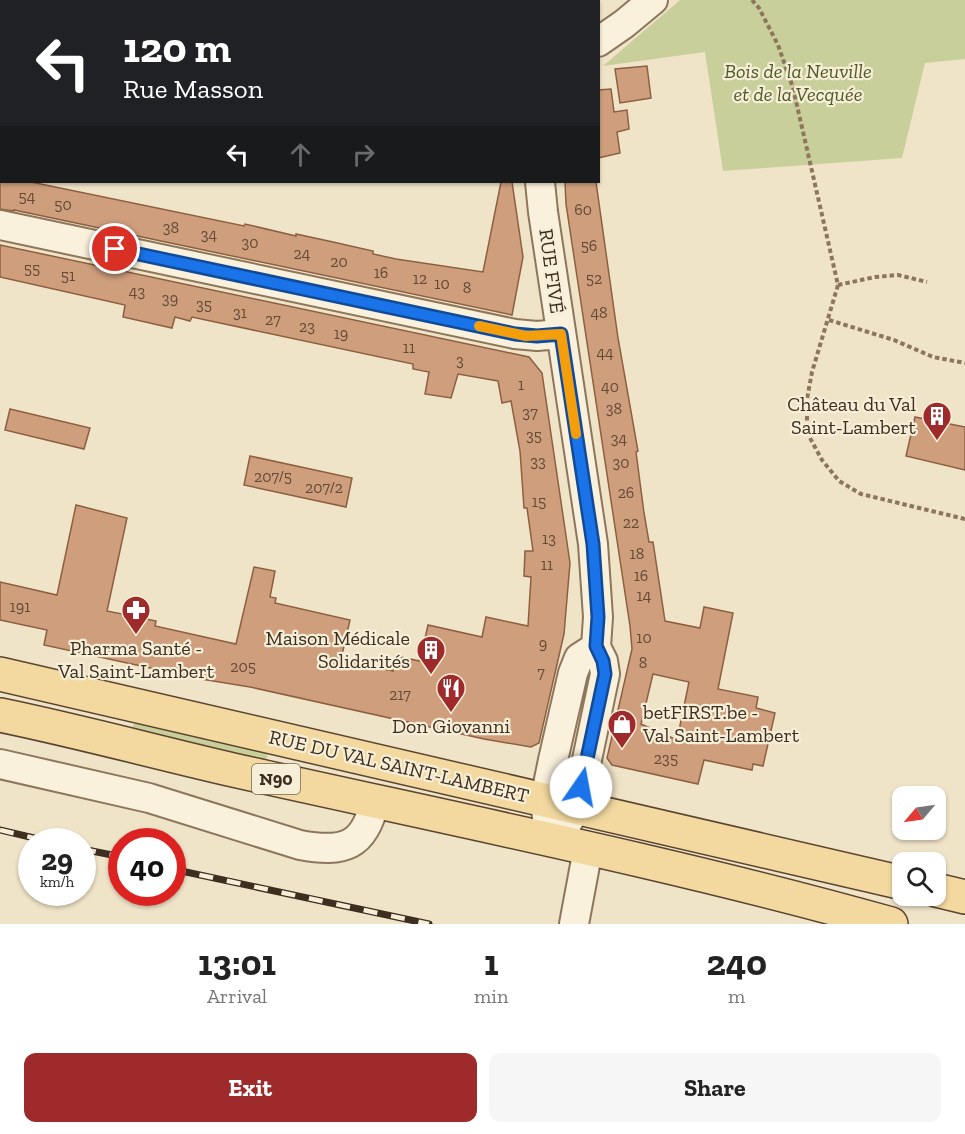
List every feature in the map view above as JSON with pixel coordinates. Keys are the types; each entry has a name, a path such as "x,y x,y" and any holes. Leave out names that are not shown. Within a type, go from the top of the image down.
{"main road":[{"name":"RUE DU VAL SAINT-LAMBERT","path":"0,674 892,880"},
{"name":"RUE DU VAL SAINT-LAMBERT","path":"0,716 552,840 788,896 891,924"},
{"path":"946,892 965,897"}],"street":[{"path":"600,41 653,0"},
{"name":"RUE FIVÉ","path":"540,183 593,544 598,617 596,646 603,661 605,674 577,807"},
{"path":"0,225 515,334 537,336 561,334"},
{"path":"577,807 566,825 552,840 548,828 545,799 573,673 579,658 596,646"},
{"path":"0,764 149,798 300,845 324,849 341,848 355,841 367,827 375,800"},
{"path":"574,924 588,849"}],"path":[{"path":"752,0 759,8 778,45 793,88 838,285 812,372 807,399 810,438 822,460 839,481 861,494 965,519"},
{"path":"838,285 875,277 898,275 927,282"},
{"path":"829,320 894,340 933,357 965,363"}],"green space":[{"name":"Bois de la Neuville et de la Vecquée","path":"680,0 965,0 965,59 925,63 902,158 723,171 705,52 603,66"},
{"path":"137,722 265,751 268,753 266,762 132,730 133,725"}],"building":[{"path":"647,66 651,98 620,103 615,69"},
{"path":"611,89 614,112 627,110 629,129 617,132 620,153 600,158 600,90"},
{"path":"0,183 36,183 244,226 245,224 296,236 296,234 373,251 373,254 396,259 483,272 501,183 512,183 523,257 512,315 14,210 0,209"},
{"path":"565,183 596,183 618,338 638,451 636,452 644,513 649,542 653,542 665,621 700,628 704,607 733,613 718,689 758,697 756,708 775,713 763,766 753,764 752,770 704,760 698,784 612,765 607,758 632,649 566,204","holes":["653,674 689,682 677,740 641,724"]},
{"path":"0,245 529,357 542,373 570,563 564,634 539,743 531,747 484,739 250,687 201,679 44,645 47,630 0,620 0,582 57,595 76,505 127,518 107,611 156,621 155,626 236,644 254,567 275,571 270,597 276,598 275,603 350,620 341,659 393,671 395,656 420,661 428,625 482,637 486,617 528,626 531,577 524,576 525,551 533,551 527,508 524,508 520,451 511,401 502,403 498,381 458,374 451,398 425,394 429,372 413,369 413,364 192,317 190,321 175,317 172,328 123,317 125,305 0,277"},
{"path":"10,409 90,428 84,449 5,430"},
{"name":"Château du Val Saint-Lambert","path":"915,417 965,427 965,470 906,456"},
{"path":"250,456 352,478 346,507 244,485"}],"railway":[{"path":"0,830 18,834"},
{"path":"96,852 108,854"},
{"path":"186,872 429,924"}],"slow traffic":[{"path":"479,326 526,336 561,334 576,434"}],"place":[{"name":"Château du Val Saint-Lambert","path":"937,442"},
{"name":"Pharma Santé - Val Saint-Lambert","path":"136,636"},
{"name":"Maison Médicale Solidarités","path":"431,676"},
{"name":"Don Giovanni","path":"451,714"},
{"name":"betFIRST.be - Val Saint-Lambert","path":"622,750"}],"route":[{"path":"115,249 515,334 549,336 561,334 593,544 598,617 596,646 603,661 605,674 581,787"}]}
